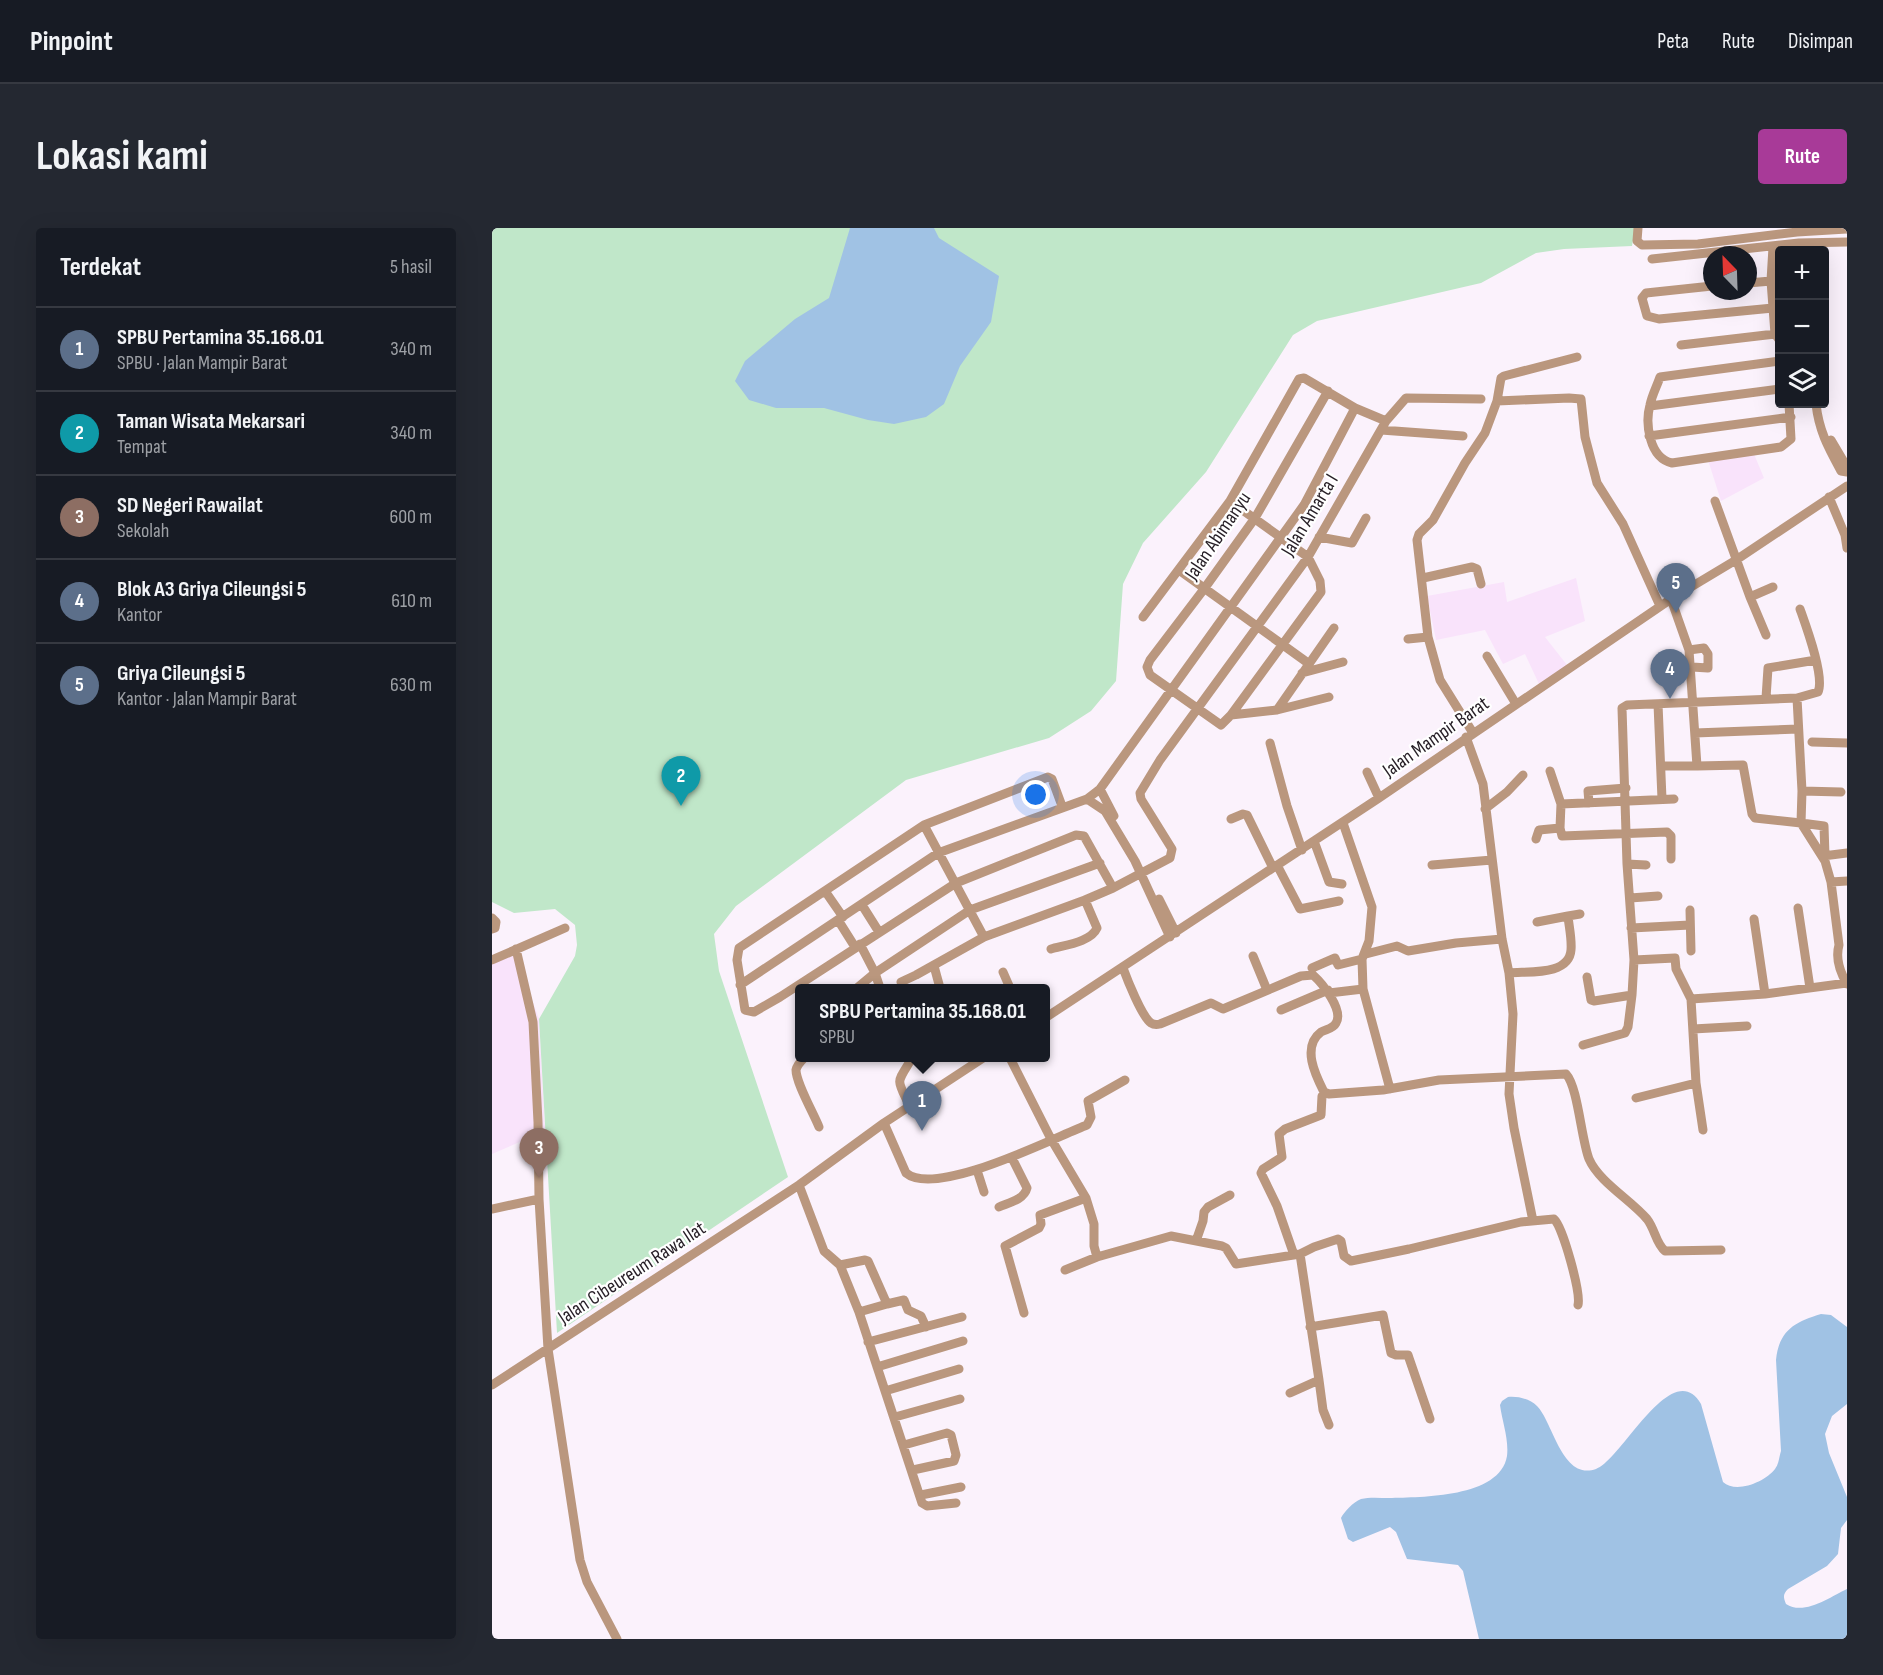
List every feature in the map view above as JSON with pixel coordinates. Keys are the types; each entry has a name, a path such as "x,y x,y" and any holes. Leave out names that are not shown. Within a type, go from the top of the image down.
{"street":[{"path":"1638,228 1637,241 1642,245 1798,240 1847,242"},
{"path":"1652,259 1773,247 1847,229"},
{"path":"1773,247 1771,281 1775,323"},
{"path":"1757,282 1771,281"},
{"path":"1703,287 1646,293 1642,298 1645,314 1659,319 1773,308"},
{"path":"1681,345 1775,338"},
{"path":"1533,1221 1509,1094 1513,1014 1483,784 1470,735 1440,680 1428,637 1423,578 1417,546 1419,534 1433,520 1465,463 1485,434 1497,401 1500,382 1504,376 1577,357"},
{"path":"1775,361 1660,377 1650,406 1649,436 1661,457 1672,463 1781,447 1791,439 1790,408"},
{"path":"1143,617 1230,501 1299,379 1304,378 1384,425 1463,436"},
{"path":"1650,406 1775,390"},
{"name":"Jalan Abimanyu","path":"1170,690 1150,675 1147,667 1150,660 1204,590 1255,518 1328,391"},
{"name":"Jalan Amarta I","path":"1144,871 1170,858 1172,849 1140,793 1160,759 1308,557 1384,425 1407,398 1480,399"},
{"path":"1497,401 1581,399 1585,437 1597,483 1623,525 1660,606"},
{"path":"740,985 938,853 1062,806 1087,799 1100,789 1304,505 1355,408"},
{"path":"1819,408 1818,423 1825,441 1841,471 1847,471"},
{"path":"1649,436 1791,417"},
{"name":"Jalan Mampir Barat","path":"1050,1015 1343,823 1660,606 1736,560 1847,486"},
{"path":"1829,497 1845,535 1847,548"},
{"path":"1170,690 1221,725 1231,715 1321,591 1320,581 1308,557 1230,501"},
{"path":"1715,501 1766,635"},
{"path":"1319,537 1352,543 1366,518"},
{"path":"1423,578 1472,567 1477,569 1481,584"},
{"path":"1179,570 1308,663"},
{"path":"1750,597 1773,587"},
{"path":"1671,599 1689,650 1692,667 1697,766"},
{"path":"1583,1045 1624,1033 1628,1027 1632,995 1634,960 1627,864 1622,708 1627,705 1797,698 1819,690 1816,660 1800,609"},
{"path":"1277,710 1334,628"},
{"path":"1408,639 1428,637"},
{"path":"1689,650 1704,648 1708,654 1708,668 1692,667"},
{"path":"1487,656 1516,704"},
{"path":"1766,698 1768,668 1816,660"},
{"path":"1302,673 1343,662"},
{"path":"1231,715 1277,710 1329,698"},
{"path":"1797,698 1802,790 1801,824 1824,856"},
{"path":"1658,704 1662,799"},
{"path":"1695,733 1798,729"},
{"path":"1812,742 1847,743"},
{"path":"1270,743 1287,806 1302,849"},
{"path":"1662,766 1743,765 1751,811 1755,818 1824,826 1824,856 1843,950 1840,970 1847,984 1765,994 1691,999"},
{"path":"1550,771 1562,804 1560,828 1562,836 1669,833 1671,859"},
{"path":"1367,772 1379,798"},
{"path":"1485,808 1507,792 1523,775"},
{"path":"795,985 754,1011 745,1010 736,960 740,948 924,825 1048,777 1052,779 1062,806"},
{"path":"1589,803 1588,790 1626,788"},
{"path":"1100,789 1107,810 1144,871 1173,935"},
{"path":"1802,790 1841,792"},
{"path":"1087,799 1107,810"},
{"path":"1562,804 1674,799"},
{"path":"1231,819 1243,814 1247,815 1300,909 1339,901"},
{"path":"1343,823 1372,907 1364,956 1364,989 1390,1089"},
{"path":"924,825 984,937"},
{"path":"1536,839 1539,830 1560,828"},
{"path":"797,984 956,883 1079,834 1084,836 1113,888"},
{"path":"1314,842 1329,882 1342,884"},
{"path":"1824,856 1847,853"},
{"path":"1432,865 1492,860"},
{"path":"861,984 970,910 1100,863"},
{"path":"1627,864 1646,865"},
{"path":"901,982 984,937 1085,900 1144,871"},
{"path":"1831,882 1847,881"},
{"path":"825,891 875,973 879,984"},
{"path":"1630,897 1658,896"},
{"path":"1051,949 1078,941 1095,932 1097,928 1085,900"},
{"path":"862,905 879,932"},
{"path":"1798,908 1810,988"},
{"path":"1690,910 1691,951"},
{"path":"1537,922 1580,914"},
{"path":"1509,973 1555,969 1562,966 1568,960 1571,951 1568,916"},
{"path":"492,918 496,922 495,928 492,929"},
{"path":"1754,919 1765,994"},
{"path":"1631,928 1690,925"},
{"path":"492,960 566,928"},
{"path":"1312,968 1335,958 1338,965 1397,946 1408,951 1456,943 1502,939"},
{"path":"516,949 533,1022 539,1199 549,1356 580,1560 587,1582 617,1639"},
{"path":"1253,956 1267,990"},
{"path":"1634,960 1675,958 1677,969 1691,999 1696,1083 1703,1130"},
{"path":"933,966 939,984"},
{"path":"1123,968 1142,1011 1149,1023 1154,1025 1211,1003 1223,1009 1301,976 1313,975 1328,992 1338,1016 1332,1028 1321,1032 1313,1042 1311,1052 1316,1077 1324,1092 1327,1093"},
{"path":"1003,972 1008,984"},
{"path":"1587,977 1591,1000 1632,995"},
{"path":"1281,1010 1328,992 1364,989"},
{"path":"1693,1029 1747,1026"},
{"path":"801,1062 796,1072 819,1127"},
{"path":"909,1062 899,1076 900,1085 910,1107"},
{"path":"956,1503 927,1506 922,1503 859,1312 840,1265 824,1251 795,1187 884,1123 977,1062"},
{"path":"1012,1062 1051,1139 1086,1198 1094,1224 1094,1246 1097,1257"},
{"path":"1329,1425 1323,1410 1297,1255 1261,1173 1263,1169 1282,1157 1279,1134 1321,1115 1322,1096 1327,1093 1390,1089 1439,1080 1566,1074 1570,1078 1574,1092 1590,1161 1602,1177 1646,1218 1661,1248 1665,1251 1722,1250"},
{"path":"884,1123 906,1173 912,1177 928,1179 977,1170 1012,1158 1087,1125 1091,1117 1088,1101 1125,1080"},
{"path":"1636,1098 1696,1083"},
{"path":"999,1207 1026,1193 1027,1188 1012,1158"},
{"path":"977,1170 984,1192"},
{"name":"Jalan Cibeureum Rawa Ilat","path":"492,1385 549,1356 795,1187"},
{"path":"1196,1241 1204,1212 1208,1207 1230,1195"},
{"path":"1024,1313 1005,1246 1039,1228 1040,1215 1086,1198"},
{"path":"492,1209 539,1199"},
{"path":"1065,1270 1097,1257 1171,1236 1222,1246 1226,1248 1236,1263 1297,1255 1338,1239 1341,1241 1344,1256 1351,1261 1521,1222 1554,1219 1557,1221 1570,1255 1580,1298 1578,1305"},
{"path":"840,1265 868,1261 886,1304"},
{"path":"859,1312 904,1300 908,1310 921,1316 926,1327"},
{"path":"1310,1327 1383,1316 1391,1353 1408,1356 1430,1419"},
{"path":"868,1342 962,1317"},
{"path":"877,1366 963,1341"},
{"path":"885,1391 959,1369"},
{"path":"1290,1393 1318,1380"},
{"path":"895,1417 960,1398"},
{"path":"904,1445 947,1433 951,1435 956,1455 954,1461 913,1470"},
{"path":"921,1495 960,1488"}],"shaded area":[{"path":"1754,454 1764,478 1721,501 1708,460"},
{"path":"1576,578 1585,621 1545,637 1567,665 1539,684 1525,654 1503,664 1485,630 1436,640 1427,596 1504,582 1507,602"},
{"path":"513,947 539,1019 545,1131 492,1154 492,956"}],"green space":[{"path":"492,228 1635,228 1632,246 1564,249 1536,253 1481,283 1317,321 1293,335 1206,472 1143,543 1123,584 1116,681 1091,711 1049,738 906,780 736,906 714,934 719,971 788,1177 557,1333 539,1019 575,956 577,945 575,925 555,909 514,913 492,902"}],"water":[{"path":"850,228 934,228 939,238 999,276 991,322 960,366 944,404 926,417 894,424 868,420 824,408 776,408 749,400 735,381 745,361 795,319 829,298"},
{"path":"1821,1314 1831,1315 1847,1327 1847,1404 1832,1416 1825,1434 1829,1453 1847,1497 1847,1520 1841,1528 1838,1554 1827,1566 1788,1589 1784,1597 1786,1604 1793,1607 1809,1607 1847,1589 1847,1639 1479,1639 1463,1571 1458,1565 1407,1559 1396,1532 1390,1527 1353,1542 1348,1539 1341,1518 1349,1507 1361,1499 1439,1495 1475,1487 1490,1480 1501,1470 1507,1456 1500,1405 1508,1397 1524,1398 1537,1406 1567,1459 1584,1470 1596,1469 1606,1462 1662,1401 1676,1392 1689,1392 1701,1404 1723,1482 1735,1487 1743,1487 1758,1482 1775,1469 1781,1451 1776,1360 1780,1342 1796,1324"}],"place":[{"name":"Griya Cileungsi 5","path":"1676,613"},
{"name":"Blok A3 Griya Cileungsi 5","path":"1670,699"},
{"name":"Taman Wisata Mekarsari","path":"681,806"},
{"name":"SPBU Pertamina 35.168.01","path":"922,1131"},
{"name":"SD Negeri Rawailat","path":"539,1178"}]}
